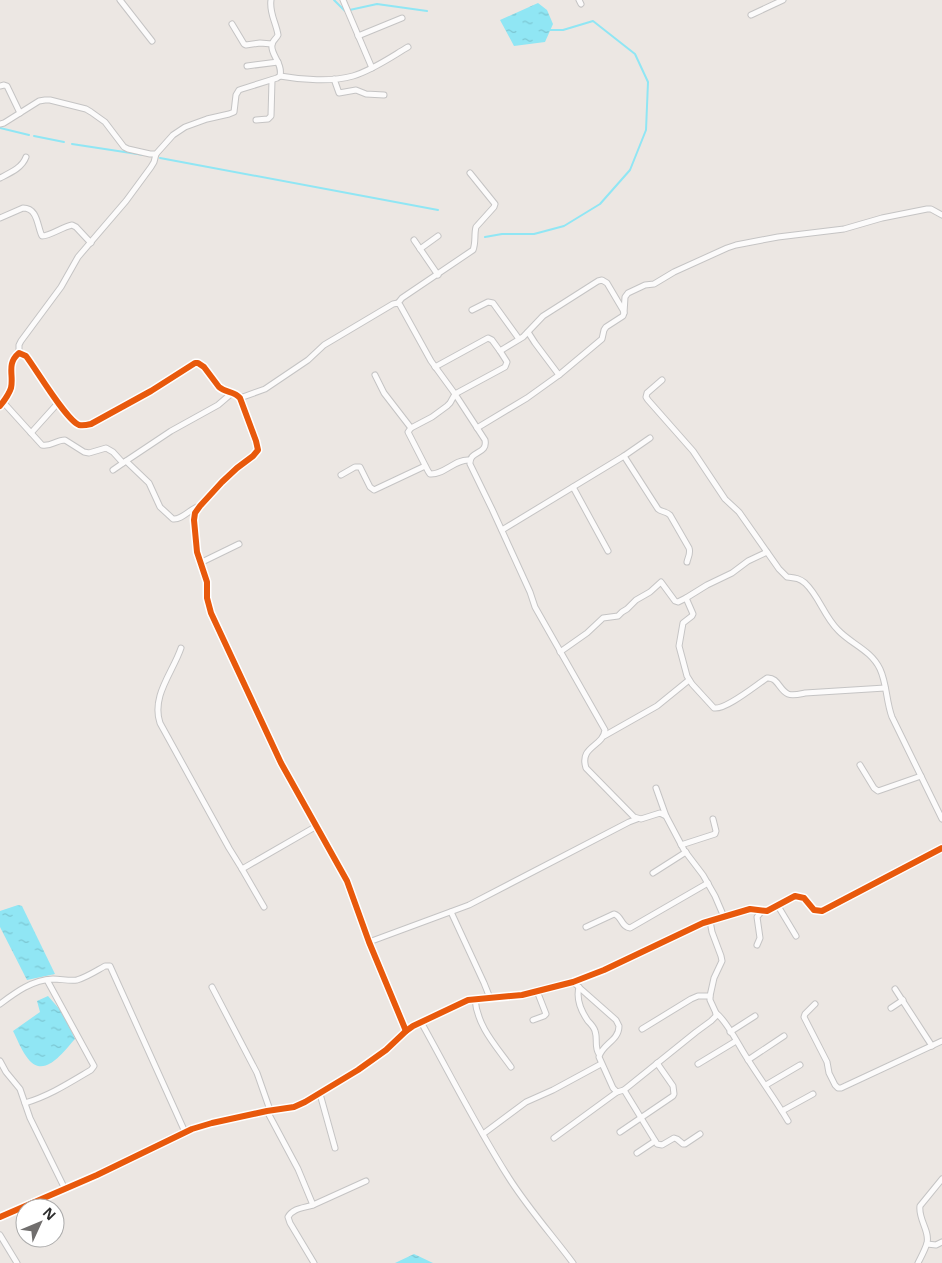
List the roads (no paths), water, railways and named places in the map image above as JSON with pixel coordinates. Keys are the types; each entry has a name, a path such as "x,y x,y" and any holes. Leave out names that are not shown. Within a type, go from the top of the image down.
{"street":[{"path":"120,0 152,41"},
{"path":"271,0 270,9 278,35 272,44 272,49 281,69 280,76"},
{"path":"343,0 372,68"},
{"path":"751,15 783,0"},
{"path":"358,36 402,18"},
{"path":"232,24 246,45 272,44"},
{"path":"200,506 178,519 173,519 160,506 149,483 106,448 84,452 69,441 62,440 46,446 42,445 2,404 11,386 10,370 14,358 19,353 19,345 61,287 75,261 126,201 151,167 156,154 173,135 185,127 232,113 235,109 236,95 242,88 280,76 299,79 334,79 354,76 408,47"},
{"path":"247,66 278,62"},
{"path":"334,79 339,93 356,90 366,94 384,95"},
{"path":"256,120 271,116 272,80"},
{"path":"0,86 7,86 20,113"},
{"path":"0,124 45,100 86,109 105,122 124,147 156,154"},
{"path":"0,178 19,167 26,157"},
{"path":"398,304 402,298 473,250 476,227 495,204 470,173"},
{"path":"0,218 27,208 34,212 42,236 72,225 91,243"},
{"path":"477,428 527,398 559,375 602,339 606,327 624,313 626,295 645,285 654,284 669,274 727,248 756,240 844,229 882,218 921,210 931,209 942,215"},
{"path":"420,249 438,236"},
{"path":"414,240 438,275"},
{"path":"500,351 528,332 543,316 598,281 602,280 607,283 624,313"},
{"path":"472,310 488,302 493,303 519,339"},
{"path":"240,398 265,389 308,360 324,345 393,304 398,304 403,308 435,367 454,394 485,440 486,445 484,448 469,460 463,460 433,474 425,466 408,432 411,428 427,420 447,406 454,394 505,367 507,362 492,340 488,338 435,367"},
{"path":"528,332 559,375"},
{"path":"19,353 26,356 58,403 79,425 91,424 151,391 198,362 204,366 222,390 240,398 258,450 230,475 200,506 196,513 194,520 197,552 207,582 207,598 211,613 280,763 347,882 369,942 406,1031"},
{"path":"375,376 384,393 411,428"},
{"path":"662,380 647,393 646,397 693,451 725,499 738,512 784,576 799,579 811,589 836,629 871,657 880,668 892,717 942,819"},
{"path":"113,470 164,436 218,404 232,393"},
{"path":"31,433 58,403"},
{"path":"502,530 624,456 650,438"},
{"path":"624,456 658,509 668,512 690,548 687,562"},
{"path":"469,460 530,592 535,607 604,727 603,737"},
{"path":"341,475 356,467 360,467 370,487 374,490 425,466"},
{"path":"573,487 608,552"},
{"path":"200,564 238,544"},
{"path":"560,652 587,633 603,618 618,616 661,582 675,601 678,602 732,574 748,561 766,552"},
{"path":"686,598 693,614 683,623 679,642 683,664 689,680 711,705 717,709 770,677 786,693 792,695 885,688"},
{"path":"181,648 164,684 159,705 160,723 264,908"},
{"path":"637,819 586,768 584,763 586,753 603,737 657,706 689,680"},
{"path":"860,765 874,788 878,791 921,776"},
{"path":"656,788 666,816 681,845 708,883 724,917"},
{"path":"369,942 469,905 629,822 660,812 666,816"},
{"path":"681,845 715,834 713,819"},
{"path":"242,869 315,827"},
{"path":"0,1217 97,1175 185,1132 212,1123 305,1102 358,1070 386,1050 406,1031 468,1000 522,995 573,982 604,970 710,920 750,909 767,911 796,896 804,898 814,910 822,911 942,848"},
{"path":"653,873 686,852"},
{"path":"586,927 614,914 619,917 627,928 630,928 708,883"},
{"path":"778,906 796,936"},
{"path":"757,945 760,938 757,917 762,911"},
{"path":"451,912 490,998"},
{"path":"710,920 722,961 714,978 710,1000 716,1013 722,1018 788,1121"},
{"path":"0,1004 27,985 47,980 75,980 108,965 112,967 185,1132"},
{"path":"25,1104 54,1092 91,1070 94,1066 47,980"},
{"path":"573,982 616,1020 619,1026 620,1029 615,1037 599,1054"},
{"path":"579,987 578,996 584,1015 595,1031 596,1049 601,1064 617,1092"},
{"path":"212,988 257,1074 269,1111 298,1169 313,1205"},
{"path":"895,989 932,1046"},
{"path":"533,1020 546,1014 537,991"},
{"path":"642,1029 691,999 698,996 710,996"},
{"path":"475,999 483,1028 511,1067"},
{"path":"891,1008 903,1000"},
{"path":"814,1004 804,1017 827,1062 829,1073 838,1088 942,1042"},
{"path":"554,1138 617,1092 624,1090 712,1021 716,1013"},
{"path":"730,1032 755,1016"},
{"path":"421,1022 502,1166 520,1194 574,1263"},
{"path":"748,1060 784,1036"},
{"path":"698,1064 736,1041"},
{"path":"0,1061 6,1072 20,1089 34,1126 65,1189"},
{"path":"620,1132 673,1096 673,1086 657,1063"},
{"path":"483,1134 526,1102 601,1064"},
{"path":"766,1085 800,1065"},
{"path":"624,1090 656,1144 662,1145 674,1138 685,1144 700,1134"},
{"path":"320,1094 335,1148"},
{"path":"782,1111 813,1094"},
{"path":"637,1153 655,1141"},
{"path":"918,1263 927,1244 926,1233 919,1212 920,1206 942,1179"},
{"path":"314,1263 288,1217 295,1210 313,1205 366,1181"},
{"path":"0,1235 17,1263"},
{"path":"927,1244 936,1245 942,1242"}],"water":[{"path":"538,3 547,10 553,24 545,42 514,46 500,20"},
{"path":"18,905 22,906 55,974 27,980 0,927 0,911"},
{"path":"48,996 62,1012 75,1039 59,1057 46,1065 39,1066 32,1063 26,1056 13,1031 40,1012 37,1001"},
{"path":"414,1254 433,1263 395,1263"}],"waterway":[{"path":"334,0 345,11 377,4 427,11"},
{"path":"485,237 502,234 534,234 564,226 600,204 630,170 646,130 648,82 635,54 593,21 563,30 548,30"},
{"path":"0,128 29,135"},
{"path":"34,136 64,142"},
{"path":"72,144 144,155"},
{"path":"160,158 438,210"}]}
